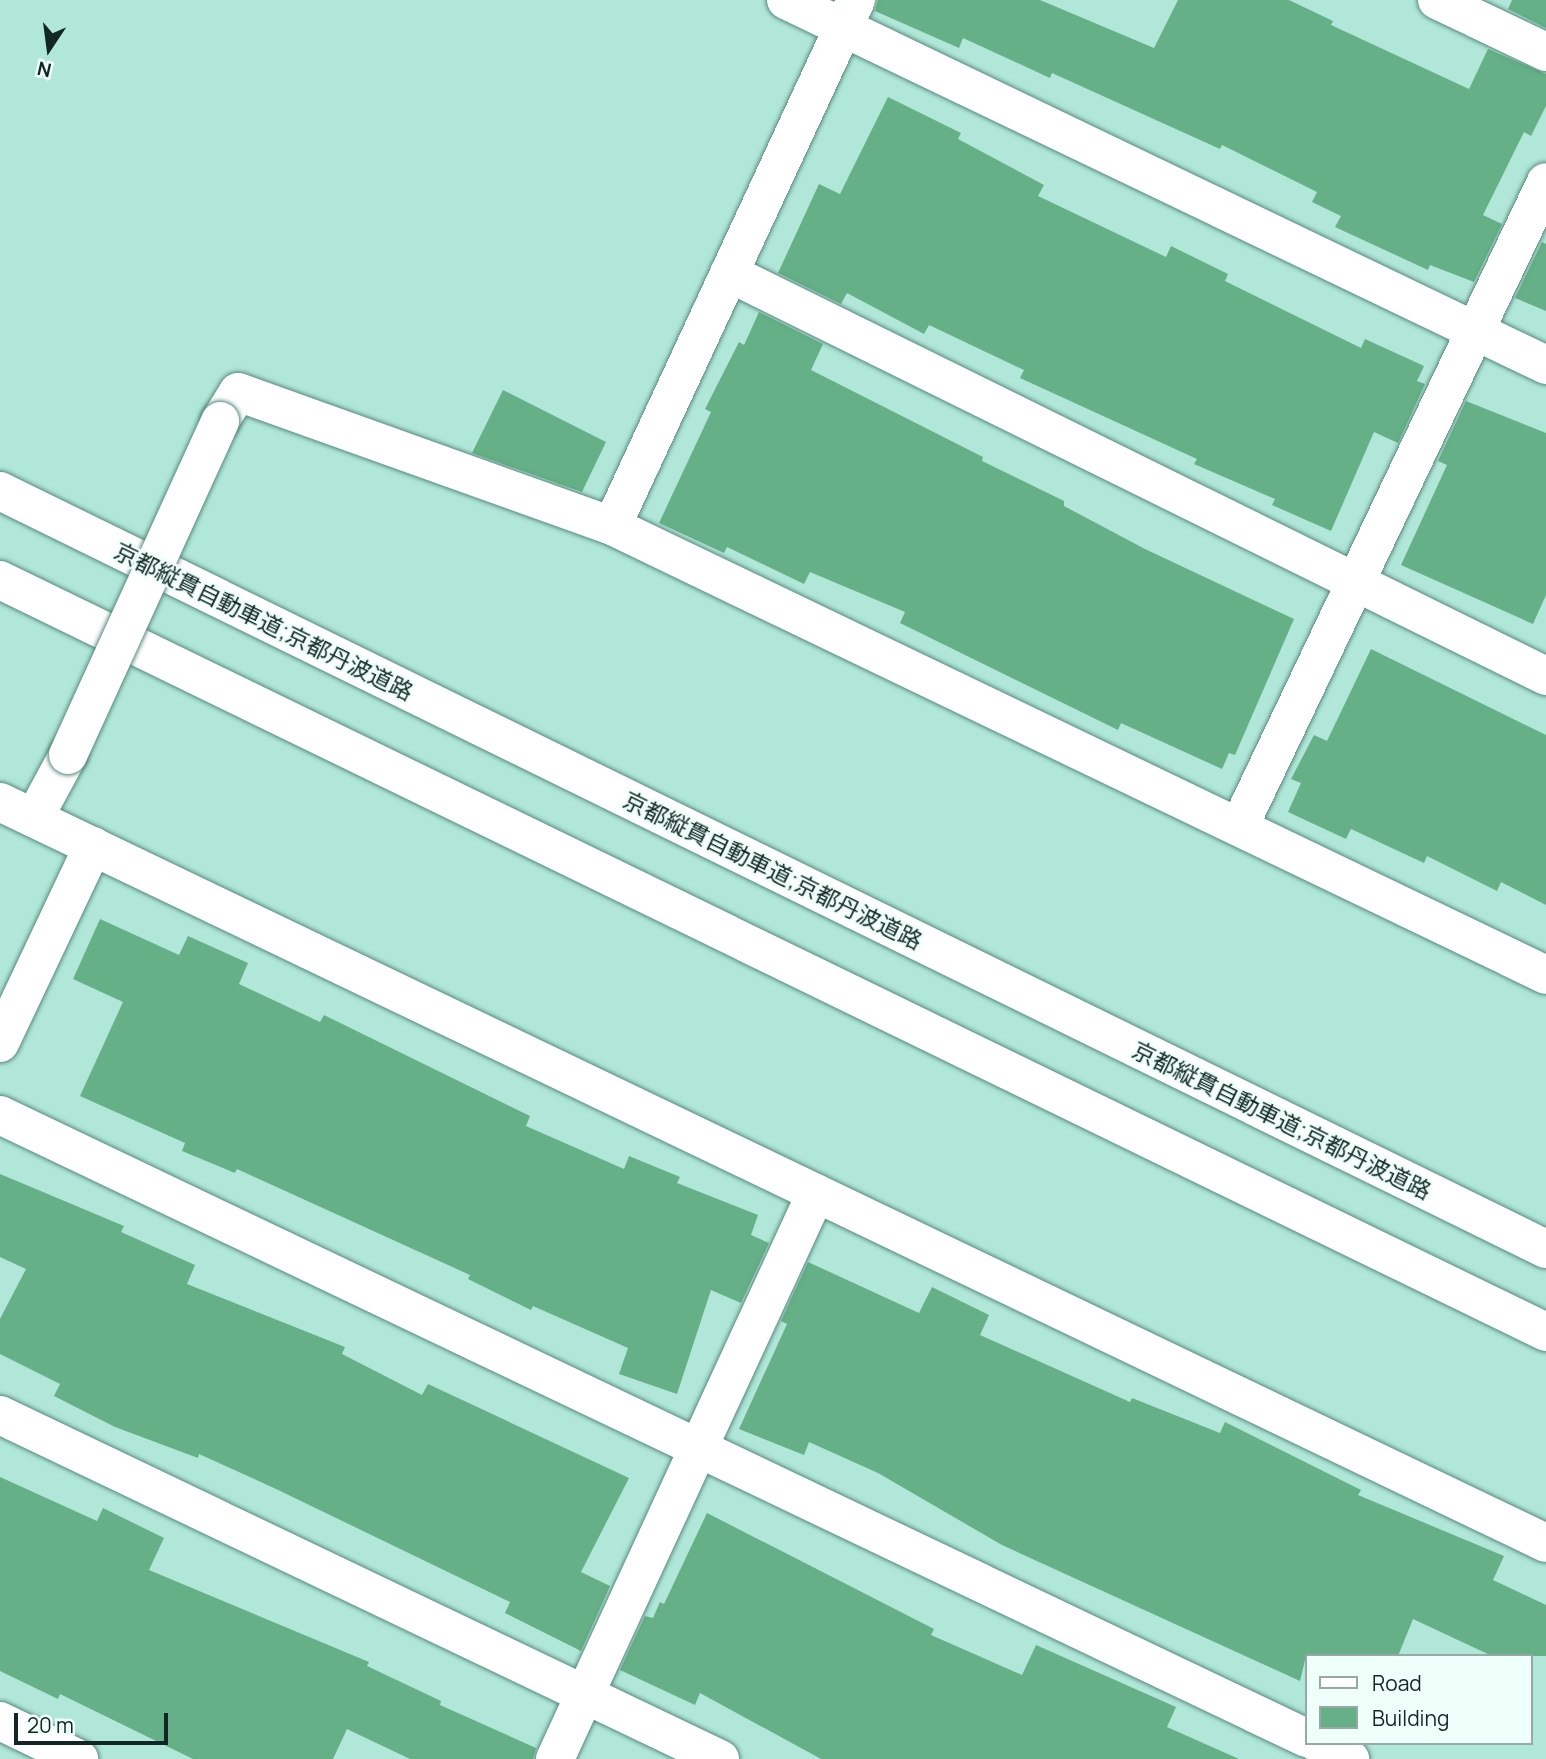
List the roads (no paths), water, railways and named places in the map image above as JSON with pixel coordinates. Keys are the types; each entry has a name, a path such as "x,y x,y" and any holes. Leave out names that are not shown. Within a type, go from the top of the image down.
{"main road":[{"path":"786,0 850,14 1546,365"},
{"path":"1437,0 1546,52"},
{"path":"612,526 850,14"},
{"path":"1239,827 1546,182"},
{"path":"729,274 1546,676"},
{"path":"34,818 68,755 220,421 238,392 612,526 1546,975"},
{"name":"京都縦貫自動車道;京都丹波道路","path":"0,491 1546,1250"},
{"path":"0,580 1546,1332"},
{"path":"0,802 1546,1543"},
{"path":"0,1043 93,846"},
{"path":"0,1115 1304,1737"},
{"path":"555,1759 816,1193"},
{"path":"0,1415 720,1759"},
{"path":"0,1721 79,1759"},
{"path":"1321,1745 1350,1759"}]}
